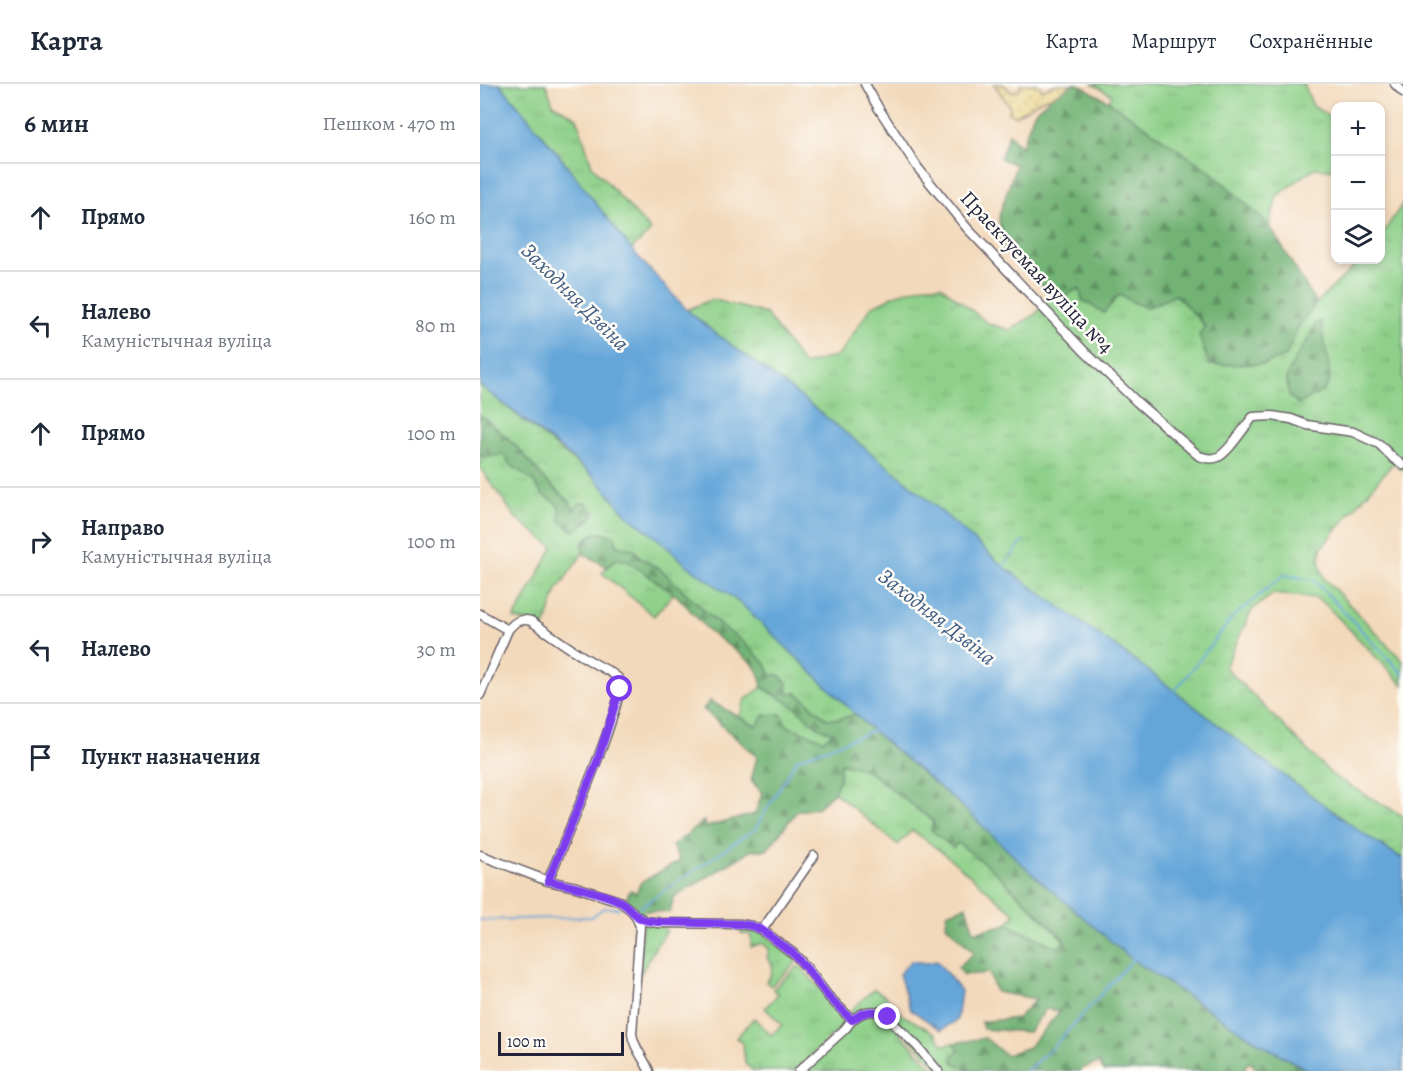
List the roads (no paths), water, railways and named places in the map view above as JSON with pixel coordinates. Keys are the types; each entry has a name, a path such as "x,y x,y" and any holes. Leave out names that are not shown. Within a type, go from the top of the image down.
{"street":[{"name":"Праектуемая вуліца №4","path":"866,84 879,109 918,168 967,228 1084,351 1137,402 1199,456 1209,459 1219,457 1226,452 1253,417 1272,416 1291,419 1306,425 1353,432 1379,444 1403,465"},
{"path":"1395,84 1403,92"},
{"path":"480,614 508,630"},
{"path":"480,695 508,630 520,620 531,621 617,677 620,684 619,696 597,762 548,881"},
{"path":"480,855 548,881 576,887 619,901 636,916 640,927 632,1039 649,1071"},
{"path":"762,930 813,856"},
{"path":"636,916 646,921 740,924 762,930 794,954 828,996 852,1020"},
{"path":"799,1071 852,1020 869,1011 883,1013 917,1046 938,1071"}],"water":[{"name":"Заходняя Дзвіна","path":"480,84 500,84 558,154 632,250 687,310 901,477 1004,567 1145,668 1263,760 1365,835 1403,859 1403,1071 1309,1071 1253,1039 1133,960 1029,871 963,807 873,731 739,602 688,566 626,514 596,479 565,452 480,385"},
{"path":"911,961 927,963 937,961 961,991 957,1020 941,1030 910,1009 899,974"}],"waterway":[{"path":"1003,567 1023,541"},
{"path":"1174,692 1233,617 1284,575 1314,580 1403,674"},
{"path":"639,908 755,829 797,759 875,729"},
{"path":"480,920 591,917 604,908 620,908"},
{"path":"1026,1071 1053,1047 1134,958"}]}
